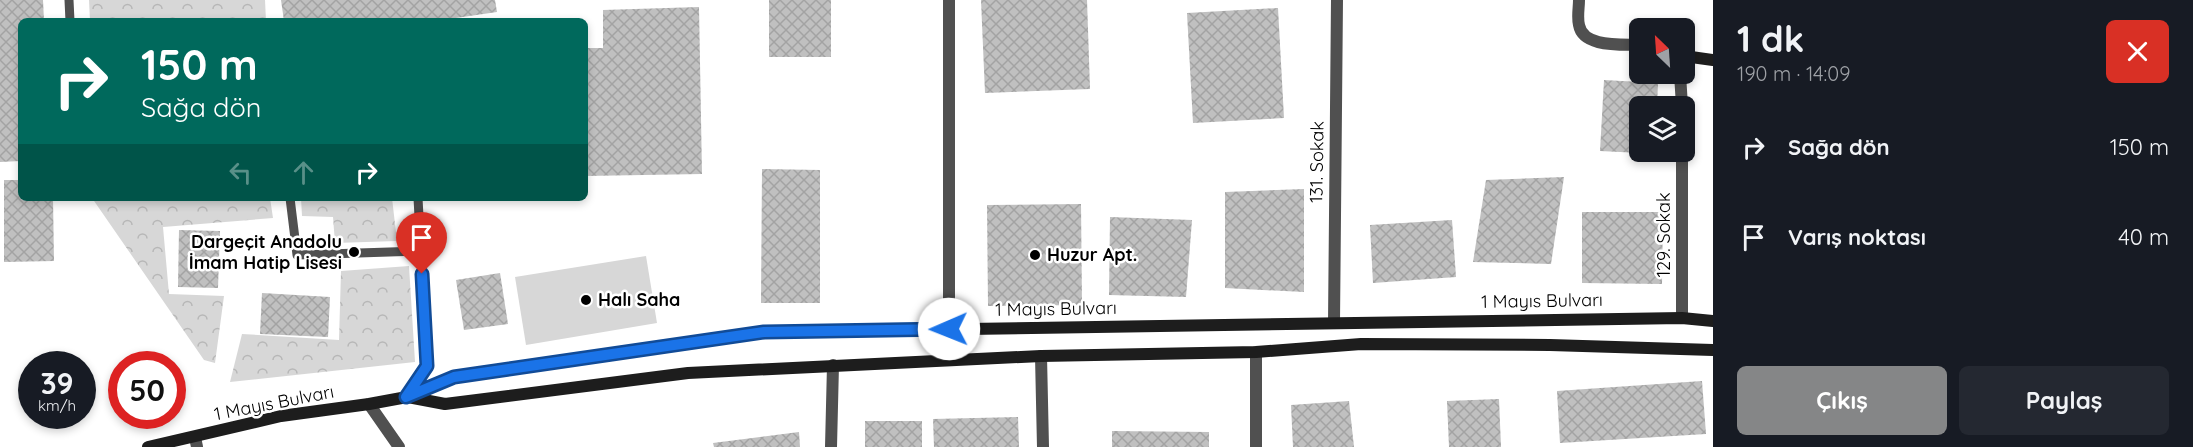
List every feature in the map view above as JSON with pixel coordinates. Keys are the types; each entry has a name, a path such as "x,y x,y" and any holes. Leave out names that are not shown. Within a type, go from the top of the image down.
{"main road":[{"path":"1695,58 1713,60"},
{"name":"1 Mayıs Bulvarı","path":"148,447 196,442 281,416 406,397 454,377 764,332 1682,318 1713,321"},
{"name":"1 Mayıs Bulvarı","path":"406,397 445,404 688,373 1041,356 1256,352 1361,344 1550,345 1713,350"}],"street":[{"path":"949,0 949,329"},
{"name":"131. Sokak","path":"1334,323 1337,0"},
{"path":"1579,0 1579,27 1587,37 1598,42 1629,44"},
{"name":"129. Sokak","path":"1682,162 1682,318"},
{"path":"1256,352 1256,447"},
{"path":"1041,356 1043,447"},
{"path":"831,447 833,366"},
{"path":"369,404 399,447"}],"lane":[{"path":"69,0 70,18"},
{"path":"290,201 297,255 420,251"},
{"path":"406,397 427,366 418,201"}],"green space":[{"path":"89,0 265,0 266,18 90,18"},
{"path":"94,201 270,201 273,218 163,227 169,294 224,296 215,363 204,360"},
{"path":"301,201 392,201 397,241 335,243 333,217 302,216"},
{"name":"Halı Saha","path":"646,256 657,323 526,345 515,277"},
{"path":"409,266 415,362 230,382 242,334 339,340 341,271"}],"building":[{"path":"0,0 43,0 44,18 18,18 18,161 0,162"},
{"path":"281,0 495,0 497,12 456,18 284,18"},
{"path":"769,0 831,0 831,57 769,57"},
{"path":"981,0 1087,0 1090,89 985,93"},
{"path":"699,7 702,174 588,176 588,48 603,48 603,10"},
{"path":"1278,8 1284,118 1193,123 1187,13"},
{"path":"1604,80 1629,81 1629,84 1658,84 1657,96 1629,96 1629,152 1600,151"},
{"path":"762,169 820,170 820,303 761,303"},
{"path":"1564,177 1551,264 1473,262 1486,180"},
{"path":"4,180 18,180 18,201 53,201 54,261 4,262"},
{"path":"1304,189 1304,292 1225,288 1225,192"},
{"name":"Huzur Apt.","path":"1081,204 1082,305 988,306 987,205"},
{"path":"1582,212 1663,212 1662,284 1582,283"},
{"path":"1110,217 1192,220 1186,297 1109,295"},
{"path":"1452,220 1456,277 1373,283 1370,225"},
{"path":"179,230 220,231 218,288 178,287"},
{"path":"500,273 508,324 464,330 456,280"},
{"path":"262,293 330,297 328,337 260,334"},
{"path":"1702,381 1706,434 1560,443 1557,391"},
{"path":"1499,399 1501,447 1449,447 1447,401"},
{"path":"1349,401 1354,447 1293,447 1291,405"},
{"path":"1018,417 1019,447 934,447 933,419"},
{"path":"865,421 922,421 922,447 865,447"},
{"path":"1112,431 1209,432 1209,447 1112,447"},
{"path":"799,432 800,447 714,447 713,443"}],"place":[{"name":"Dargeçit Anadolu İmam Hatip Lisesi","path":"354,252"},
{"name":"Huzur Apt.","path":"1035,255"},
{"name":"Halı Saha","path":"586,300"}],"route":[{"path":"422,274 427,366 406,397 454,377 764,332 949,329"}]}
